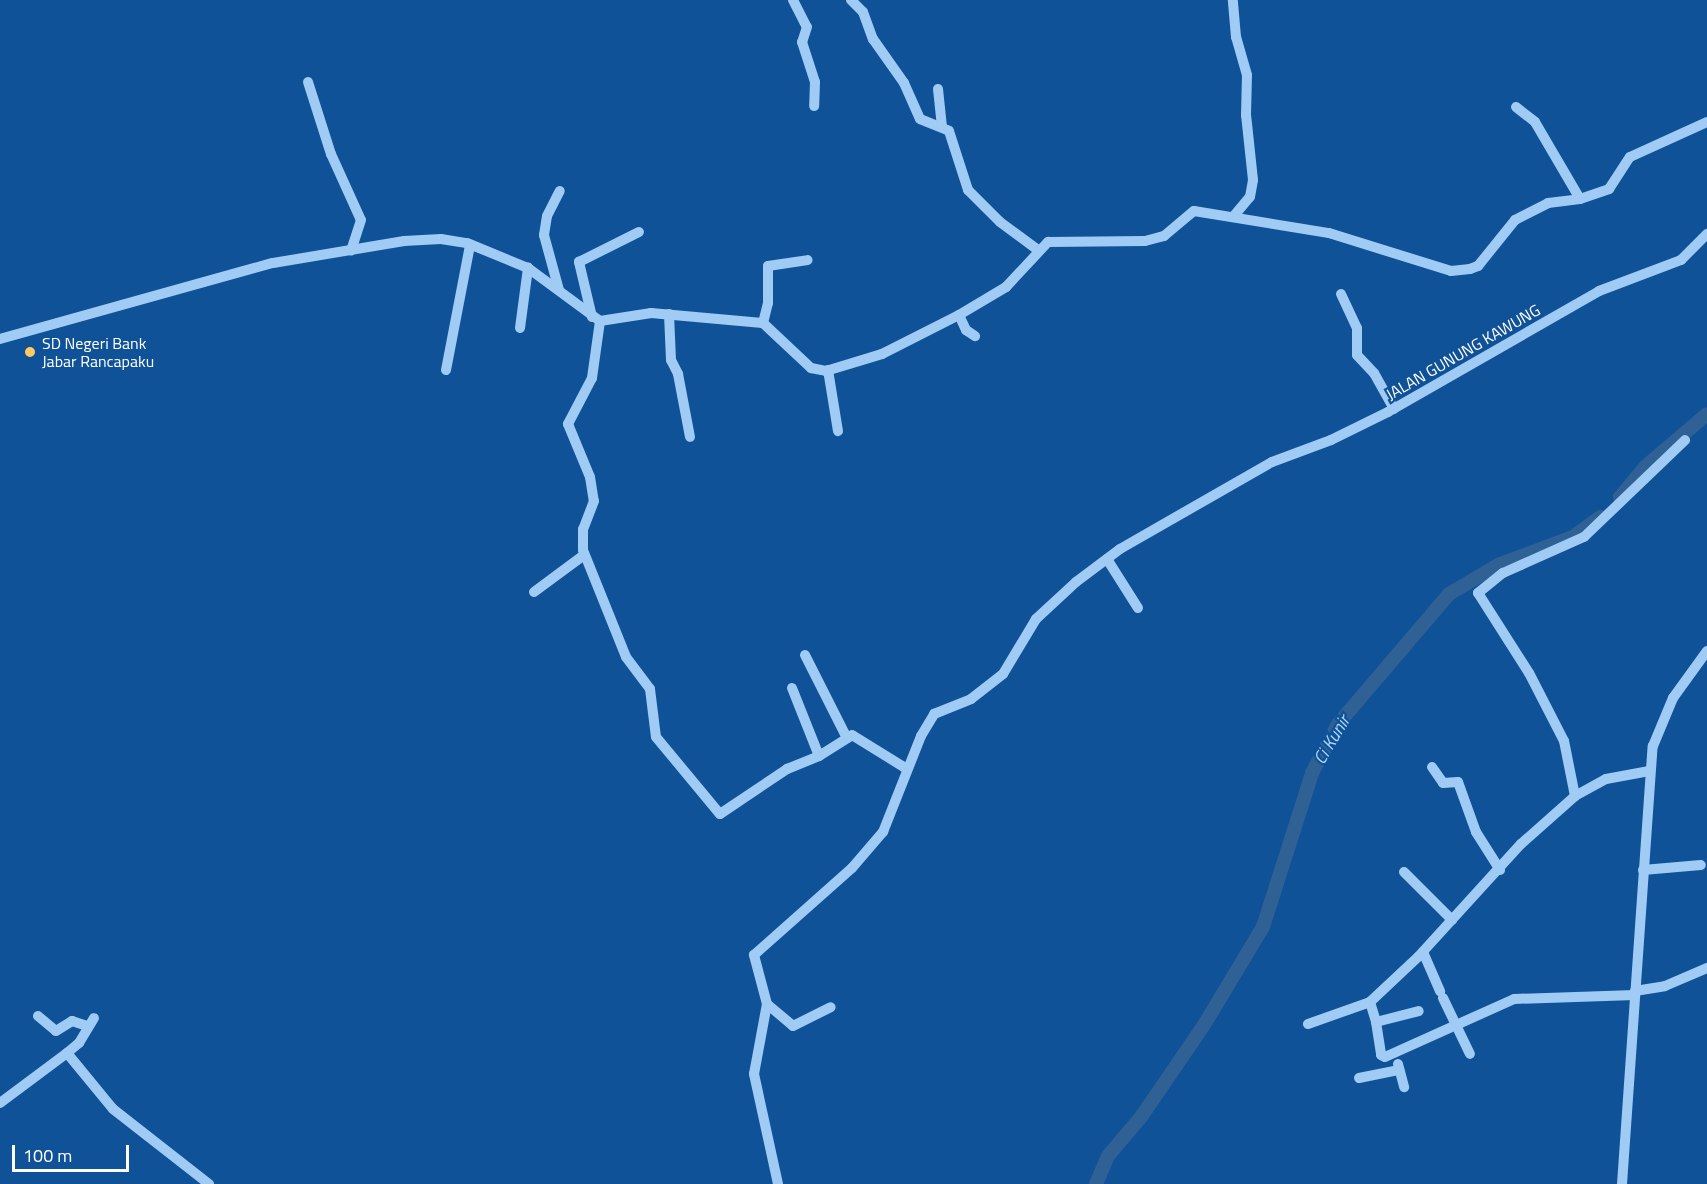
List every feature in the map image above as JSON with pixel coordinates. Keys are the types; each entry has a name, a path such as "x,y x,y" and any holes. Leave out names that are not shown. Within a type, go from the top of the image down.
{"street":[{"path":"793,0 807,27 802,42 814,79 814,106"},
{"path":"851,0 863,12 873,39 908,90 920,119 925,124 942,126 950,134 968,190 1000,222 1038,250"},
{"path":"1233,0 1236,37 1247,75 1246,115 1253,180 1250,197 1233,216"},
{"path":"308,82 331,154 361,220 351,250"},
{"path":"938,89 942,126"},
{"path":"1516,107 1535,122 1581,199"},
{"path":"0,339 254,268 351,250 428,239 470,245 528,268 596,319 639,314 669,314 763,323 811,368 828,370 882,354 959,315 1005,286 1048,242 1062,240 1122,244 1155,239 1164,236 1194,211 1233,216 1374,244 1451,271 1478,266 1515,220 1548,203 1581,199 1615,184 1630,157 1707,122"},
{"path":"559,290 543,235 551,207 560,191"},
{"path":"639,232 579,262 596,319 592,378 568,424 590,477 594,501 583,529 584,555 626,657 650,689 656,737 717,812 727,812 787,769 819,756 847,738 858,736 907,769"},
{"name":"JALAN GUNUNG KAWUNG","path":"767,1004 754,955 868,852 883,832 907,769 934,714 970,699 1003,674 1024,632 1036,619 1107,559 1272,462 1331,440 1394,409 1599,291 1681,260 1707,234"},
{"path":"446,370 470,245"},
{"path":"763,323 768,303 768,266 808,260"},
{"path":"520,328 528,268"},
{"path":"1341,294 1357,328 1357,355 1374,373 1394,409"},
{"path":"669,314 671,360 678,374 690,437"},
{"path":"959,315 966,330 975,336"},
{"path":"828,370 838,431"},
{"path":"1575,796 1564,741 1525,667 1478,593 1503,573 1584,537 1685,440"},
{"path":"534,592 584,555"},
{"path":"1107,559 1138,608"},
{"path":"1622,1184 1649,771 1660,724 1673,698 1707,651"},
{"path":"806,655 847,738"},
{"path":"792,688 819,756"},
{"path":"1432,767 1443,783 1458,782 1476,832 1500,870"},
{"path":"1308,1024 1370,1002 1423,952 1500,870 1521,844 1575,796 1606,779 1649,771"},
{"path":"1643,870 1701,865"},
{"path":"1404,872 1452,920"},
{"path":"1423,952 1470,1054"},
{"path":"1370,1002 1376,1022 1381,1055 1394,1054 1502,1003 1524,998 1635,993 1665,986 1707,968"},
{"path":"778,1184 754,1074 767,1004 793,1026 831,1007"},
{"path":"1376,1022 1419,1011"},
{"path":"0,1103 79,1043 90,1022 72,1021 56,1031 38,1016"},
{"path":"67,1053 113,1108 208,1184"},
{"path":"1394,1054 1404,1087"},
{"path":"1359,1078 1400,1070"}],"waterway":[{"name":"Ci Kunir","path":"1620,497 1646,466 1707,414"},
{"name":"Ci Kunir","path":"1096,1184 1108,1156 1141,1117 1204,1025 1263,927 1312,773 1338,724 1449,594 1500,564 1573,537 1601,517"}],"place":[{"name":"SD Negeri Bank Jabar Rancapaku","path":"30,352"}]}
